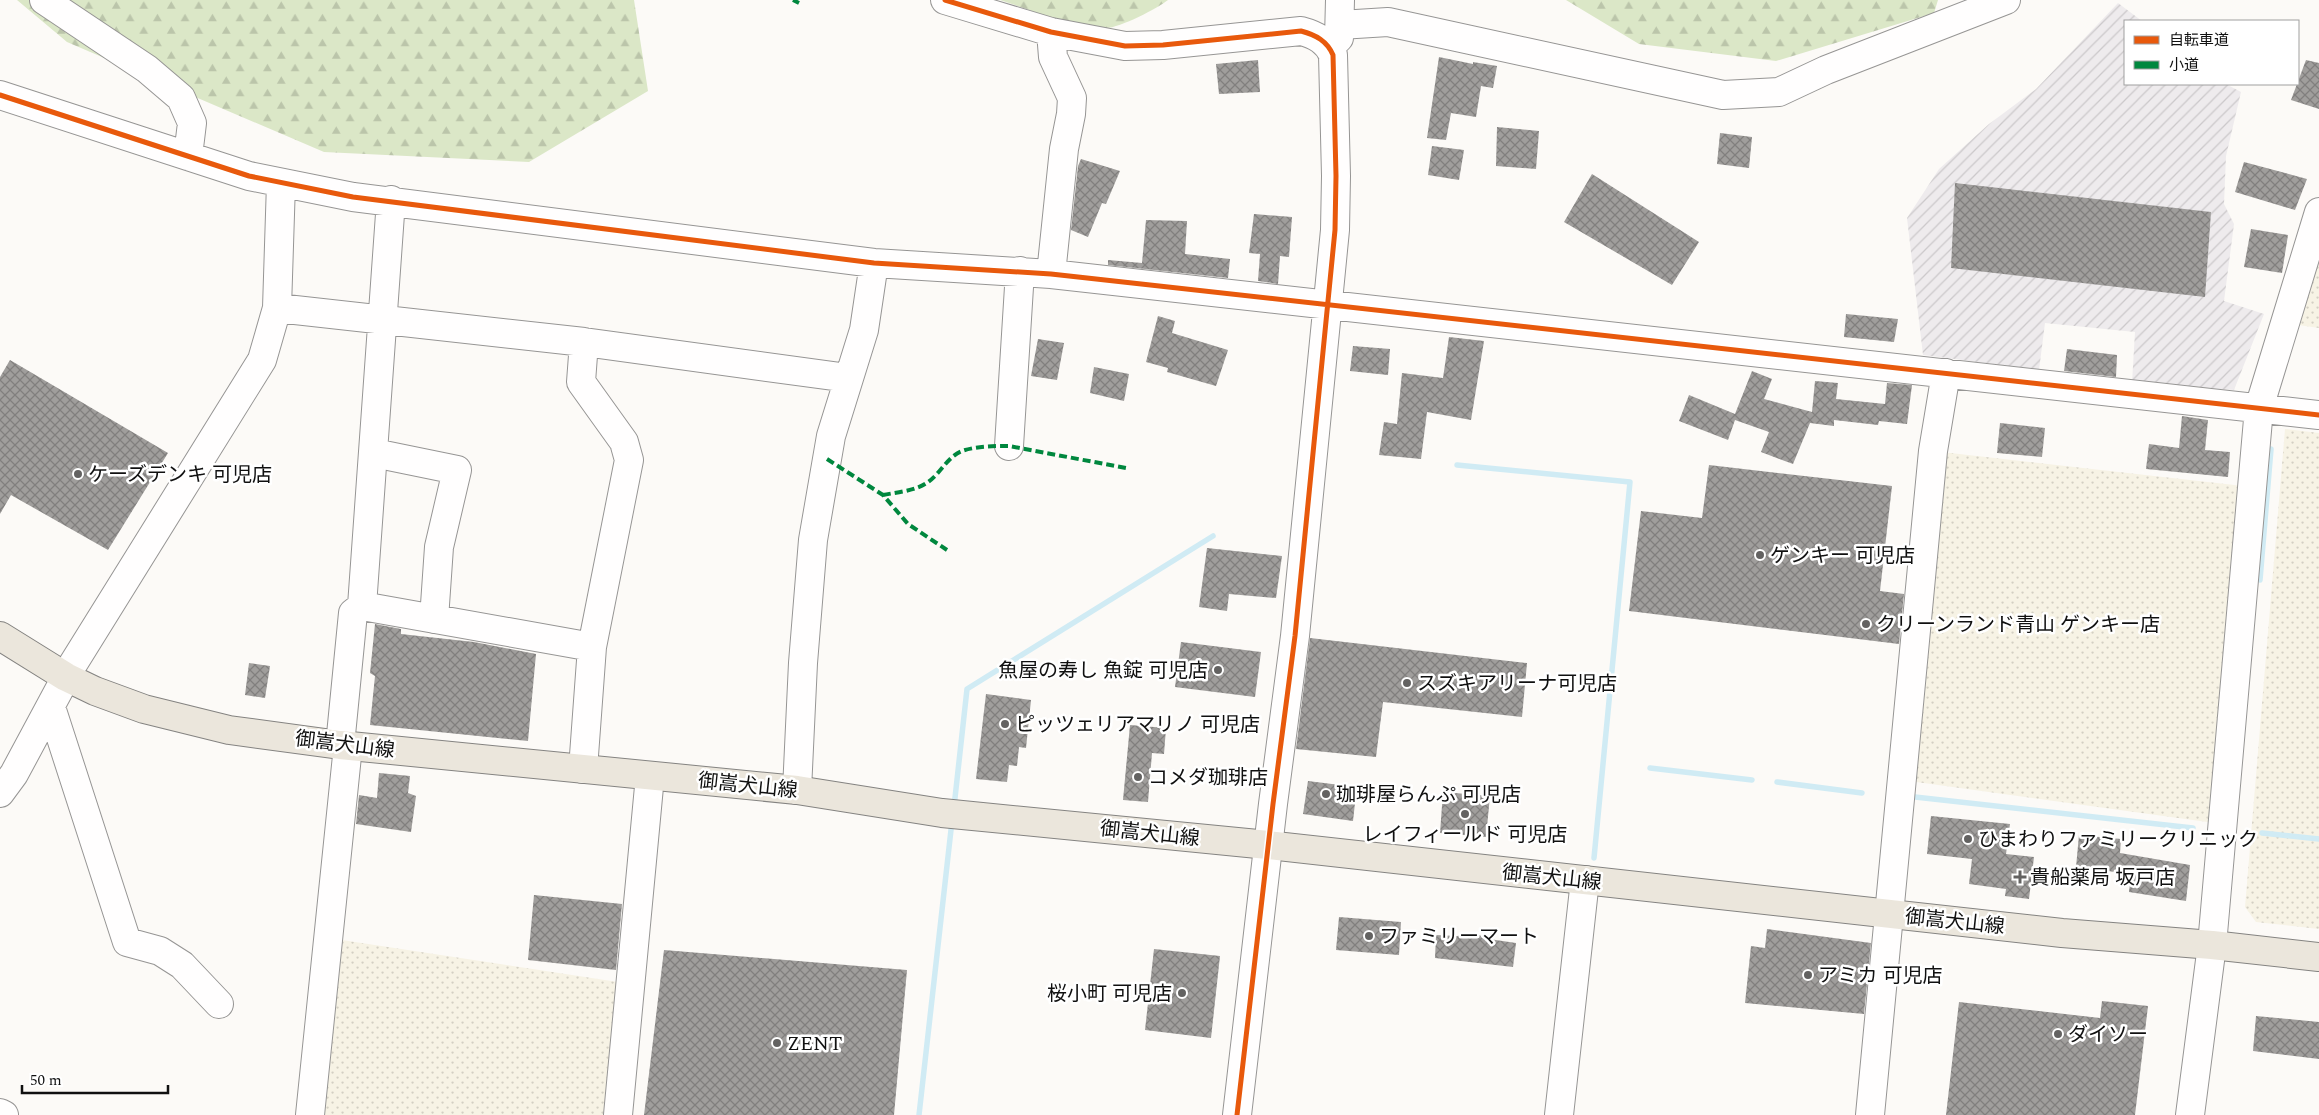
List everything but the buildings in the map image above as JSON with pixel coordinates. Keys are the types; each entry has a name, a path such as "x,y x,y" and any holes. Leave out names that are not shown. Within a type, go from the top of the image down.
{"main road":[{"name":"御嵩犬山線","path":"0,636 66,677 144,709 229,730 344,745 797,790 952,814 1268,845 2062,933 2212,945 2319,957"}],"street":[{"path":"44,0 147,69 181,98 192,123 188,156"},
{"path":"945,0 1051,32 1125,46 1163,45 1301,31 1316,35 1336,24 1388,22 1723,94 1779,92 1826,70 2006,0"},
{"path":"1237,1115 1268,845 1295,636 1335,230 1334,68 1336,24"},
{"path":"1051,32 1053,58 1072,98 1064,149 1051,274"},
{"path":"0,94 250,176 353,196 874,263 1051,274 2319,415"},
{"path":"0,793 14,774 66,677 262,360 277,308 281,183"},
{"path":"310,1115 344,745 353,613 362,606 392,200"},
{"path":"2190,1115 2212,945 2259,408 2319,212"},
{"path":"797,790 803,663 813,540 831,436 864,330 874,263"},
{"path":"1009,446 1020,271"},
{"path":"277,308 584,342 848,378"},
{"path":"583,769 592,647 629,460 624,442 580,382 584,342"},
{"path":"1870,1115 1933,451 1946,374"},
{"path":"374,453 457,470 438,546 434,619"},
{"path":"362,606 592,647"},
{"path":"51,707 127,942 160,951 182,965 219,1004"},
{"path":"618,1115 650,776"},
{"path":"1559,1115 1585,880"},
{"path":"0,1113 4,1115"}],"shaded area":[{"path":"2118,3 2141,20 2124,20 2124,85 2228,85 2241,92 2226,156 2224,204 2234,224 2224,301 2264,314 2234,390 2132,383 2135,332 2045,323 2039,370 1923,355 1907,218 1939,169 1989,124 2036,89"},
{"path":"2319,212 2319,328 2284,323"},
{"path":"2285,429 2319,433 2319,929 2256,922 2245,907"},
{"path":"1933,451 2252,487 2222,824 1902,780"},
{"path":"322,937 631,984 618,1115 295,1115 308,1001"}],"green space":[{"path":"17,0 634,0 648,91 529,162 324,152 67,42"},
{"path":"1000,0 1168,0 1128,22 1105,28 1065,22"},
{"path":"1566,0 1938,0 1934,13 1776,61 1639,44"}],"waterway":[{"path":"2260,580 2271,449"},
{"path":"1457,465 1630,482 1594,858"},
{"path":"954,807 967,689 1213,536"},
{"path":"1650,768 1752,780"},
{"path":"1777,782 1862,793"},
{"path":"1915,797 2193,828"},
{"path":"919,1115 952,821"},
{"path":"2262,833 2319,839"}],"marked path":[{"path":"793,0 799,3"},
{"path":"883,495 907,491 923,485 933,478 957,454 967,449 979,447 1009,446 1126,468"},
{"path":"827,459 883,495 908,524 947,550"}],"cycle path":[{"path":"945,0 1051,32 1125,46 1163,45 1301,31 1320,39 1328,46 1333,55 1336,176 1335,230 1295,636 1273,804 1237,1115"},
{"path":"0,95 249,176 353,197 874,263 1051,274 2319,415"}],"place":[{"name":"ケーズデンキ 可児店","path":"78,474"},
{"name":"ゲンキー 可児店","path":"1760,555"},
{"name":"クリーンランド青山 ゲンキー店","path":"1866,624"},
{"name":"魚屋の寿し 魚錠 可児店","path":"1218,670"},
{"name":"スズキアリーナ可児店","path":"1407,683"},
{"name":"ピッツェリアマリノ 可児店","path":"1005,724"},
{"name":"コメダ珈琲店","path":"1138,777"},
{"name":"珈琲屋らんぷ 可児店","path":"1326,794"},
{"name":"レイフィールド 可児店","path":"1465,814"},
{"name":"ひまわりファミリークリニック","path":"1968,839"},
{"name":"貴船薬局 坂戸店","path":"2020,877"},
{"name":"ファミリーマート","path":"1369,936"},
{"name":"アミカ 可児店","path":"1808,975"},
{"name":"桜小町 可児店","path":"1182,993"},
{"name":"ダイソー","path":"2058,1034"},
{"name":"ZENT","path":"777,1043"}]}
